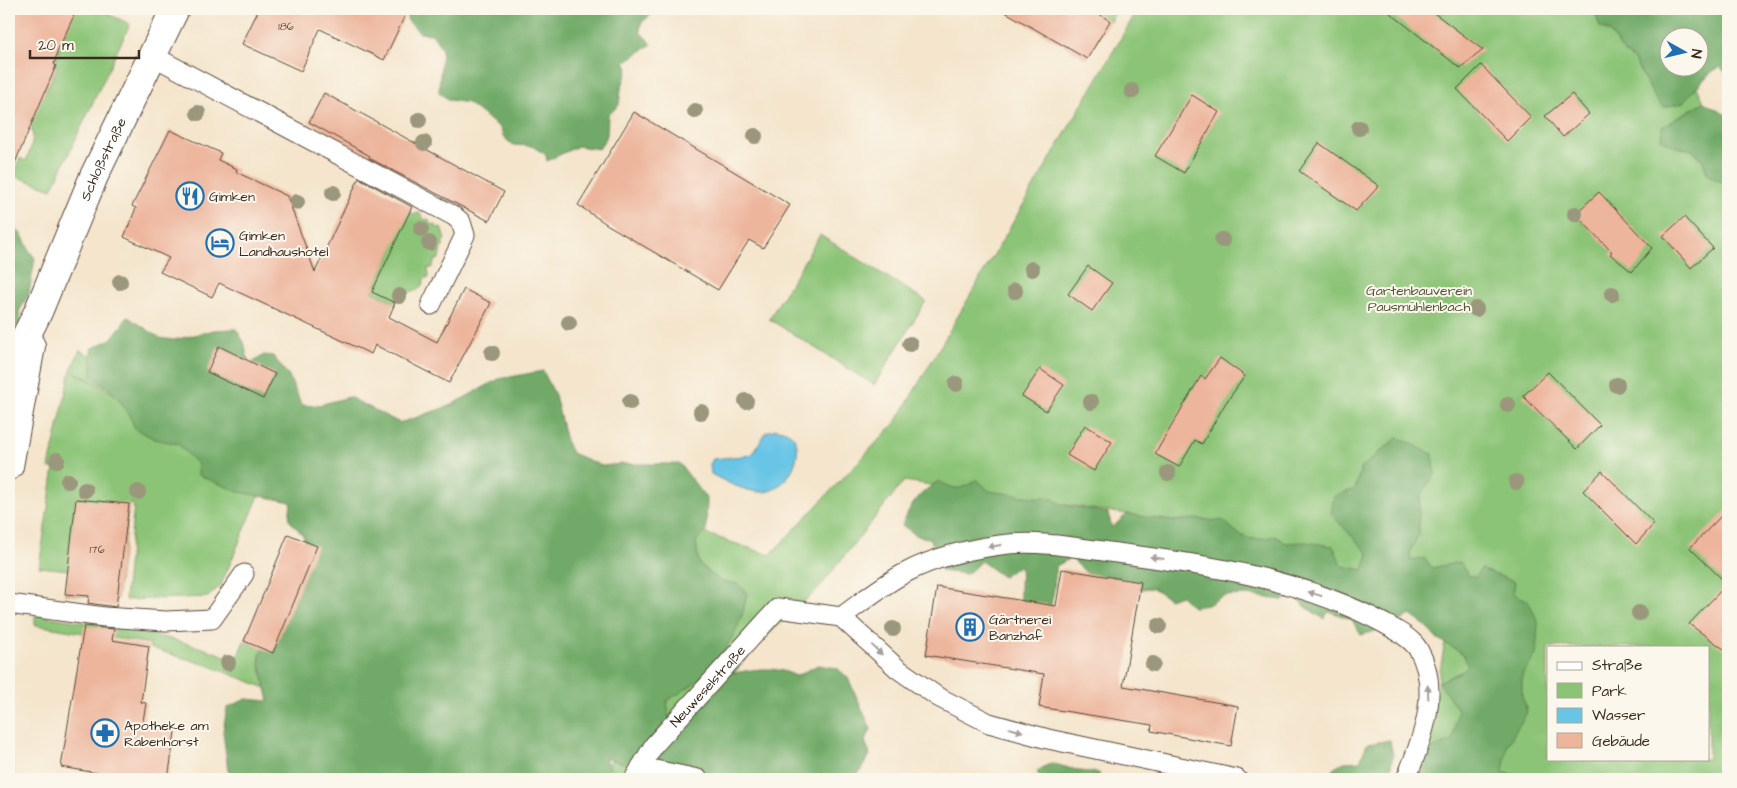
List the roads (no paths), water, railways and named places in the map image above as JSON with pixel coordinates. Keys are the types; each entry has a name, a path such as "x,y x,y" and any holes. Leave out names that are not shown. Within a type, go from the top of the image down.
{"street":[{"name":"Schloßstraße","path":"9,370 38,312 94,176 176,9"},
{"name":"Schloßstraße","path":"9,466 38,312"}],"lane":[{"path":"153,56 454,216 461,222 465,235 431,305"},
{"path":"1237,779 1048,739 989,723 938,697 906,675 841,617 907,572 953,555 1001,544 1058,545 1175,561 1269,580 1329,598 1368,615 1400,632 1417,648 1426,669 1429,698 1422,740 1406,779"},
{"path":"9,604 104,617 166,621 212,619 244,574"},
{"name":"Neuweselstraße","path":"698,779 638,773 654,745 778,608 841,617"}],"water":[{"path":"776,429 788,432 795,440 797,450 796,461 791,473 773,489 756,492 729,483 711,474 710,464 713,459 752,455 766,432"}],"place":[{"name":"Gimken","path":"190,196"},
{"name":"Gimken Landhaushotel","path":"220,243"},
{"name":"Gärtnerei Banzhaf","path":"970,627"},
{"name":"Apotheke am Rabenhorst","path":"105,733"}],"park label":[{"name":"Gartenbauverein Pausmühlenbach","path":"1419,298"}]}
